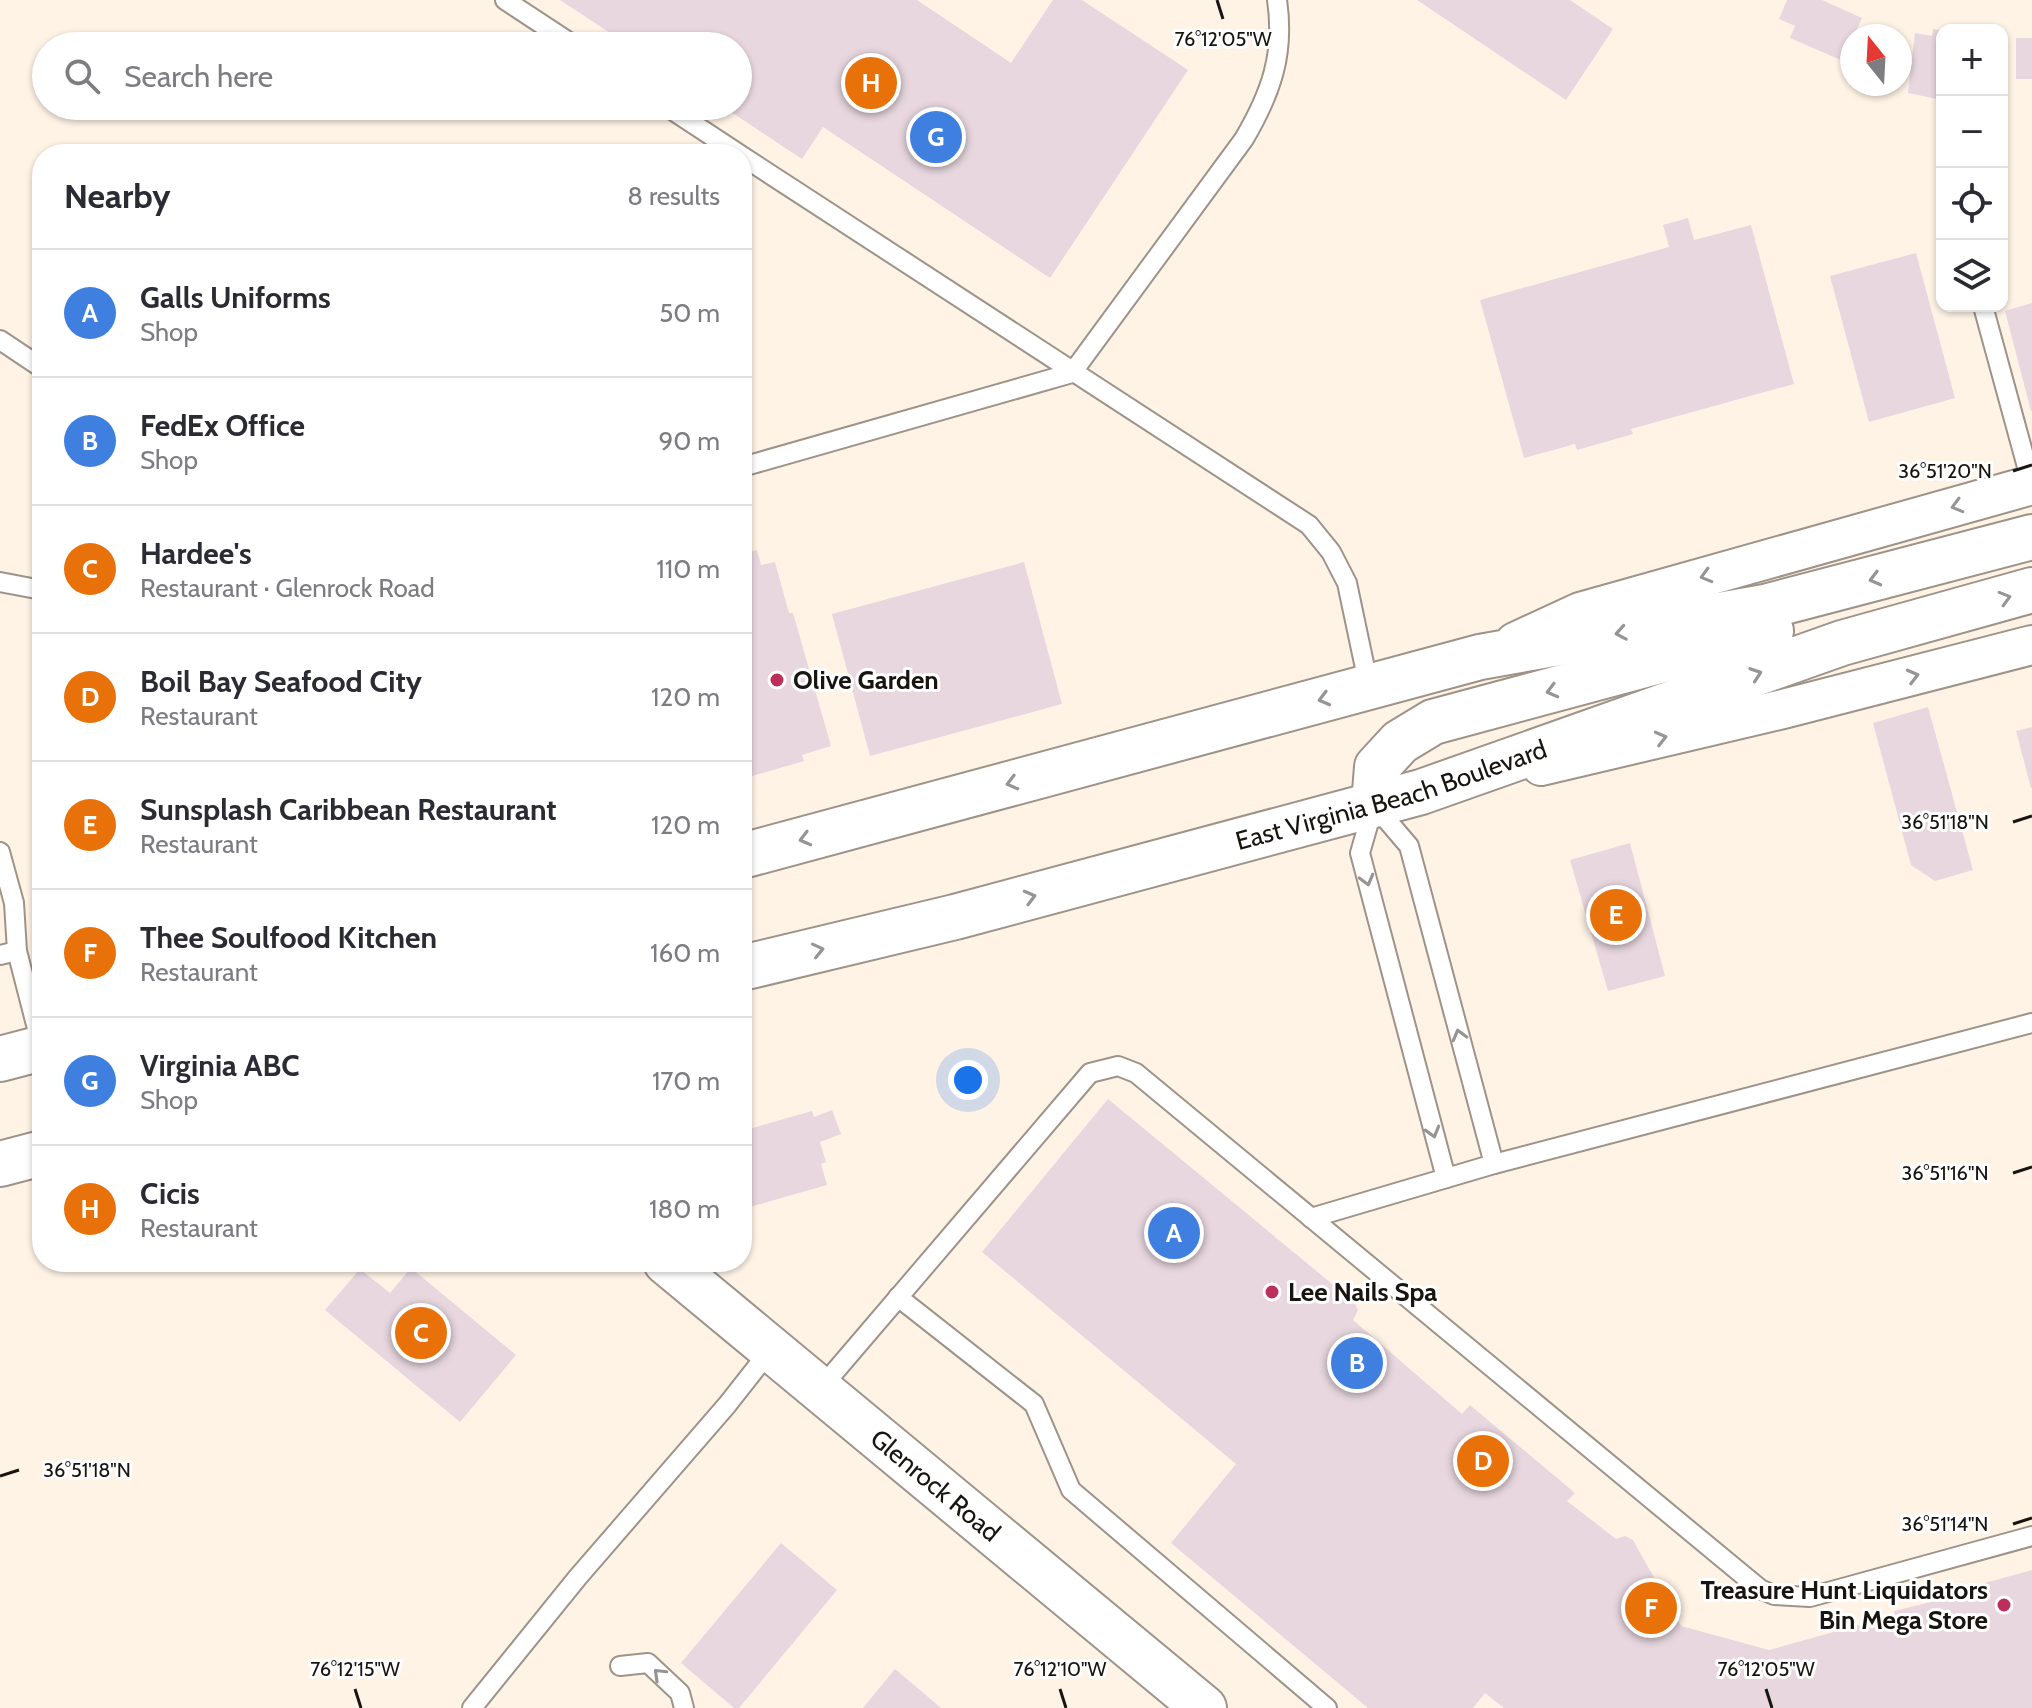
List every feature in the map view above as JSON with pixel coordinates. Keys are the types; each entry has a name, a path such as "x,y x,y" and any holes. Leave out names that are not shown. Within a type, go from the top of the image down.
{"main road":[{"path":"752,853 1480,657 1765,607 2032,537"},
{"path":"1374,805 1377,767 1400,742 1433,722 1761,635 1796,619 1833,590"},
{"name":"East Virginia Beach Boulevard","path":"752,966 955,917 1421,792 1842,643 2032,590"},
{"path":"0,1059 32,1051"},
{"path":"0,1164 32,1156"},
{"name":"Glenrock Road","path":"678,1272 1204,1708"}],"street":[{"path":"1480,657 1580,612 2032,485"},
{"path":"1421,792 1607,752 2032,645"}],"lane":[{"path":"505,0 554,32"},
{"path":"752,464 1072,373 1244,139 1265,103 1275,72 1280,23 1277,0"},
{"path":"687,120 724,144"},
{"path":"752,162 1309,525 1331,552 1347,583 1369,687"},
{"path":"1985,312 2024,429 2032,485"},
{"path":"0,340 32,361"},
{"path":"0,582 32,588"},
{"path":"1374,805 1409,846 1494,1164"},
{"path":"1374,805 1360,853 1446,1178"},
{"path":"0,852 14,903 9,953 32,1019"},
{"path":"1311,1218 1494,1164 2032,1023"},
{"path":"820,1389 1090,1073 1118,1066 1136,1073 1760,1589 1774,1595 1810,1597 2032,1536"},
{"path":"898,1297 1034,1404 1071,1490 1327,1708"},
{"path":"472,1708 771,1349"},
{"path":"620,1666 648,1663 680,1693 684,1708"}],"building":[{"path":"560,0 917,0 1011,63 1053,0 1082,0 1188,70 1050,278 823,127 802,159 743,120 752,120 752,32 609,32"},
{"path":"1417,0 1570,0 1613,29 1566,100"},
{"path":"1787,0 1822,0 1862,18 1859,24 1840,24 1840,60 1790,38 1795,26 1779,19"},
{"path":"1933,29 1936,30 1936,99 1912,94 1915,33 1932,36"},
{"path":"2016,38 2032,38 2032,79 2016,79"},
{"path":"1688,218 1694,240 1751,225 1794,384 1631,429 1633,434 1577,450 1575,444 1524,458 1480,300 1669,247 1663,225"},
{"path":"1916,253 1955,398 1869,422 1830,276"},
{"path":"2032,303 2032,411 2005,312"},
{"name":"Olive Garden","path":"757,550 761,565 775,562 831,746 802,755 804,761 752,776 752,551"},
{"path":"1024,562 1062,704 870,756 832,614"},
{"path":"1928,707 1973,870 1935,881 1911,865 1873,723"},
{"path":"2032,727 2032,788 2031,788 2016,731"},
{"path":"1630,843 1665,976 1608,991 1570,860"},
{"path":"1108,1099 1354,1302 1358,1310 1353,1320 1462,1414 1470,1405 1575,1493 1567,1501 1616,1539 1625,1536 1633,1540 1681,1626 1769,1650 1895,1615 1894,1611 1935,1601 1934,1597 2032,1570 2032,1708 1504,1708 1485,1693 1473,1708 1368,1708 1171,1543 1236,1464 982,1252"},
{"path":"832,1110 841,1134 820,1142 826,1162 821,1164 827,1185 752,1206 752,1128 812,1111 814,1117"},
{"path":"357,1272 364,1272 390,1293 408,1272 416,1272 516,1355 460,1422 325,1310"},
{"path":"781,1543 837,1590 739,1708 734,1708 681,1663"},
{"path":"895,1669 941,1708 863,1708"}],"place":[{"name":"Cicis","path":"871,83"},
{"name":"Virginia ABC","path":"936,137"},
{"name":"Olive Garden","path":"777,680"},
{"name":"Sunsplash Caribbean Restaurant","path":"1616,915"},
{"name":"Galls Uniforms","path":"1174,1233"},
{"name":"Lee Nails Spa","path":"1272,1292"},
{"name":"Hardee's","path":"421,1333"},
{"name":"FedEx Office","path":"1357,1363"},
{"name":"Boil Bay Seafood City","path":"1483,1461"},
{"name":"Treasure Hunt Liquidators Bin Mega Store","path":"2004,1605"},
{"name":"Thee Soulfood Kitchen","path":"1651,1608"}]}
